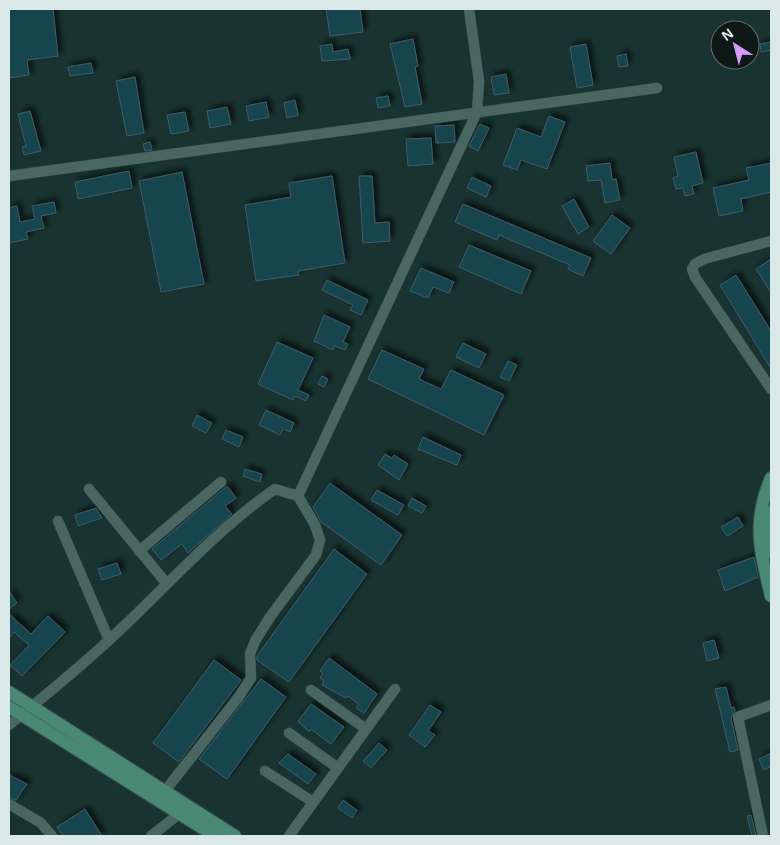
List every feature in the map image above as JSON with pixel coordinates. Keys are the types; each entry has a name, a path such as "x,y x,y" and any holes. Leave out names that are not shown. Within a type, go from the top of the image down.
{"main road":[{"path":"771,478 761,501 759,532 762,560 771,596"},
{"path":"771,512 769,544 771,552"},
{"path":"9,692 161,795 179,814 215,836"},
{"path":"9,707 235,836"}],"street":[{"path":"298,496 477,112 479,81 469,9"},
{"path":"9,176 657,88"},
{"path":"771,241 704,259 695,264 692,269 695,277 771,389"},
{"path":"140,551 221,482"},
{"path":"88,489 167,584"},
{"path":"9,725 109,640 230,523 275,489 298,496 315,525 320,540 316,554 255,641 250,654 251,678 238,698 161,795"},
{"path":"58,521 109,640"},
{"path":"289,836 395,689"},
{"path":"311,690 366,729"},
{"path":"763,836 738,717 771,704"},
{"path":"289,733 338,768"},
{"path":"265,771 313,802"},
{"path":"9,804 41,823 52,836"},
{"path":"151,836 179,814"}],"building":[{"path":"9,9 53,9 58,56 27,60 29,75 9,78"},
{"path":"326,9 360,9 363,32 330,36"},
{"path":"413,39 418,66 415,67 422,104 405,107 390,44"},
{"path":"771,42 771,50 761,52 760,44"},
{"path":"332,44 333,52 348,49 350,59 322,61 320,46"},
{"path":"586,44 593,85 577,88 570,47"},
{"path":"626,54 628,66 619,67 617,56"},
{"path":"91,63 93,73 70,76 68,67"},
{"path":"506,74 509,93 494,95 491,77"},
{"path":"135,77 144,133 127,136 116,81"},
{"path":"388,96 390,106 378,108 376,98"},
{"path":"295,100 298,115 287,118 284,103"},
{"path":"266,102 269,117 249,121 246,106"},
{"path":"227,107 231,124 210,128 207,111"},
{"path":"30,111 41,151 24,155 22,147 26,146 18,114"},
{"path":"185,112 189,131 171,134 167,115"},
{"path":"549,116 565,122 547,169 521,160 517,170 503,165 517,128 541,137"},
{"path":"480,124 489,128 478,151 469,146"},
{"path":"454,125 455,142 436,143 435,126"},
{"path":"431,138 433,164 408,166 406,139"},
{"path":"150,142 152,150 145,151 143,144"},
{"path":"696,152 703,183 692,186 694,194 685,196 683,188 676,189 673,178 678,176 674,157"},
{"path":"610,163 612,180 616,179 620,200 605,203 601,180 588,181 586,166"},
{"path":"771,163 771,192 741,199 743,211 719,216 713,188 749,180 746,168"},
{"path":"129,171 132,188 78,199 75,182"},
{"path":"182,172 204,284 161,292 139,181"},
{"path":"332,176 345,263 298,271 299,275 256,281 245,205 291,197 289,183"},
{"path":"359,176 372,176 375,223 389,222 390,241 363,243"},
{"path":"472,177 491,186 486,197 467,188"},
{"path":"574,199 589,227 578,234 562,206"},
{"path":"54,202 56,213 41,216 44,228 26,232 28,239 9,243 9,208 17,206 20,222 35,219 32,206"},
{"path":"463,204 591,258 583,276 568,269 570,265 499,235 497,240 455,222"},
{"path":"612,215 630,228 611,254 593,241"},
{"path":"469,245 531,271 521,294 459,267"},
{"path":"771,259 771,293 756,269"},
{"path":"421,268 454,282 449,293 433,287 428,298 410,291"},
{"path":"736,275 771,331 771,369 720,285"},
{"path":"327,280 368,300 361,315 350,310 353,305 322,290"},
{"path":"324,315 350,327 343,342 348,344 345,350 335,346 333,350 314,341"},
{"path":"277,342 313,358 298,390 309,395 306,401 295,396 293,400 258,384"},
{"path":"463,343 486,354 479,368 456,357"},
{"path":"382,350 424,369 419,379 441,389 451,370 504,395 484,435 368,379"},
{"path":"508,361 517,365 509,381 500,377"},
{"path":"322,376 328,379 324,387 318,384"},
{"path":"266,410 294,423 290,432 283,429 280,435 259,425"},
{"path":"197,415 212,423 206,433 192,426"},
{"path":"226,430 243,437 239,447 222,439"},
{"path":"423,437 461,455 457,465 418,449"},
{"path":"385,454 392,458 394,455 408,464 399,480 378,465"},
{"path":"245,469 262,474 260,482 243,476"},
{"path":"330,483 402,535 381,565 321,522 313,507"},
{"path":"227,486 236,498 225,506 232,514 188,553 182,544 161,560 152,549"},
{"path":"377,490 404,505 398,515 371,500"},
{"path":"412,498 426,506 422,513 408,506"},
{"path":"96,508 102,518 78,526 75,515"},
{"path":"738,517 743,526 727,536 721,527"},
{"path":"334,549 367,574 289,682 257,660 257,656"},
{"path":"754,557 758,577 725,591 718,570"},
{"path":"117,563 121,574 102,580 98,569"},
{"path":"9,591 17,603 9,609"},
{"path":"9,614 31,634 48,616 65,632 22,676 10,665 29,645 14,632 9,638"},
{"path":"714,640 719,658 707,661 703,643"},
{"path":"329,658 377,694 364,713 356,708 359,704 348,696 346,698 322,685 324,681 320,678 323,673 320,671"},
{"path":"214,660 241,680 179,762 153,743"},
{"path":"261,679 286,697 227,779 199,759"},
{"path":"726,687 731,708 734,707 735,711 731,718 738,750 730,752 715,689"},
{"path":"311,704 344,727 331,744 311,729 309,732 298,721"},
{"path":"430,705 441,712 428,731 435,735 425,747 409,735"},
{"path":"379,743 387,750 371,768 363,761"},
{"path":"771,753 771,766 764,770 759,759"},
{"path":"288,754 316,774 308,784 279,763"},
{"path":"9,775 27,784 16,800 9,797"},
{"path":"343,800 357,810 352,818 338,808"},
{"path":"85,809 102,836 63,836 57,827"},
{"path":"751,815 756,836 752,836 747,816"}]}
